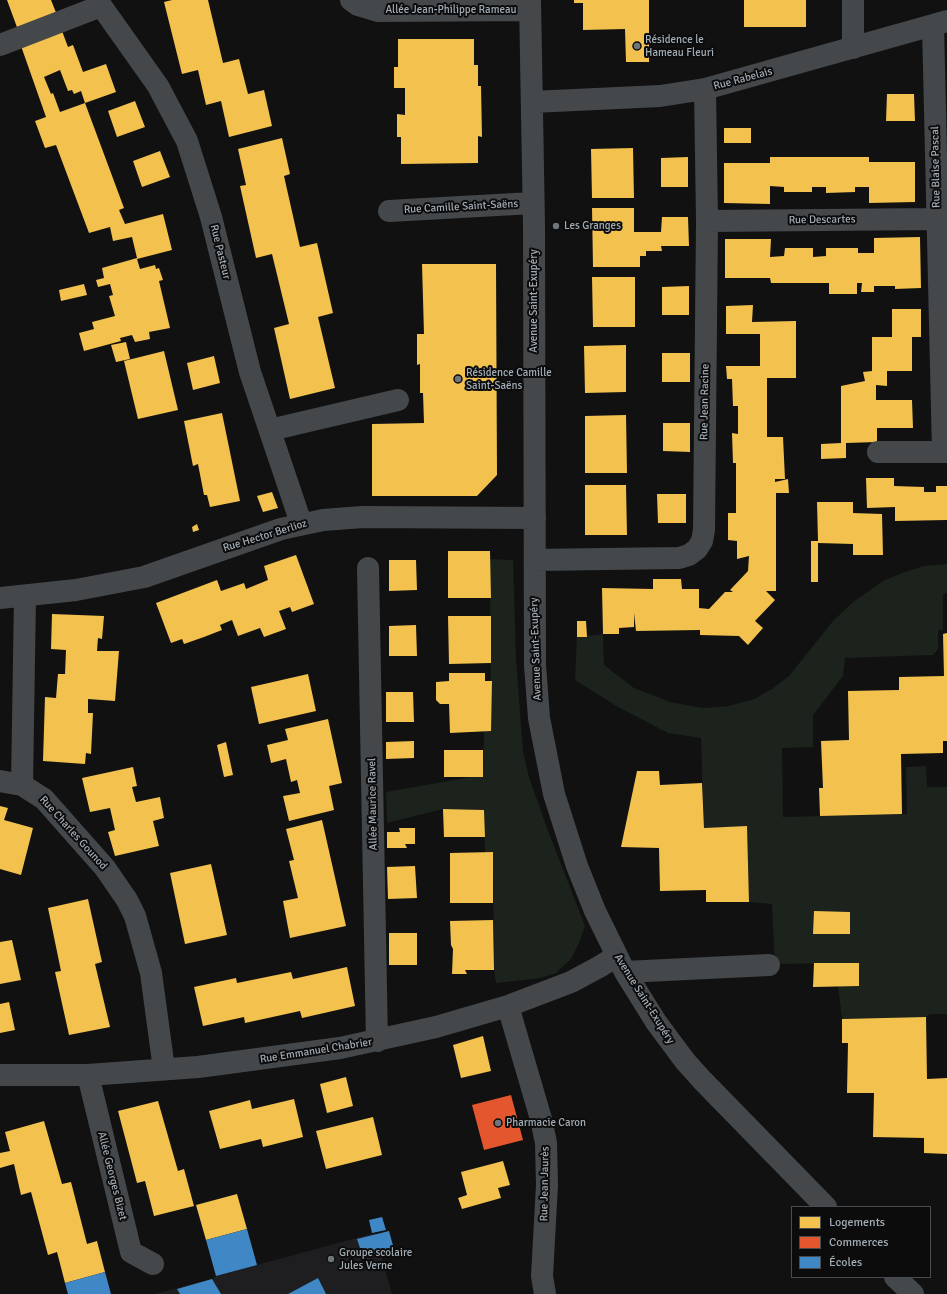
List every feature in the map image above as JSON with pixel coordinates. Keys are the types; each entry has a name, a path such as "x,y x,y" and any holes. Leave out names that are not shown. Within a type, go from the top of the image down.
{"street":[{"name":"Allée Jean-Philippe Rameau","path":"350,0 368,10 378,11 530,5"},
{"path":"853,0 853,48"},
{"path":"0,46 99,3"},
{"name":"Rue Pasteur","path":"99,3 152,75 170,106 187,141 211,217 250,372 301,523"},
{"name":"Avenue Saint-Exupéry","path":"530,5 536,518 536,683 539,718 548,768 560,816 577,866 595,911 621,964 656,1022 685,1061 720,1099 825,1206"},
{"name":"Rue Rabelais","path":"532,102 660,96 705,89 940,23"},
{"name":"Rue Blaise Pascal","path":"940,23 937,219 945,452"},
{"name":"Rue Jean Racine","path":"535,560 679,558 690,554 697,549 702,542 704,530 707,222 705,89"},
{"name":"Rue Camille Saint-Saëns","path":"389,211 533,202"},
{"name":"Rue Descartes","path":"707,222 937,219"},
{"path":"270,430 398,400"},
{"path":"878,452 945,452"},
{"name":"Rue Hector Berlioz","path":"0,598 76,590 144,577 301,523 337,518 536,518"},
{"name":"Allée Maurice Ravel","path":"368,568 378,1041"},
{"path":"0,781 22,785 26,596"},
{"name":"Rue Charles Gounod","path":"22,785 44,799 106,868 127,900 135,916 151,973 164,1069"},
{"path":"621,964 768,965"},
{"name":"Rue Emmanuel Chabrier","path":"0,1074 88,1075 230,1064 340,1048 378,1041 455,1022 508,1006 571,982 599,967 621,964"},
{"name":"Rue Jean Jaurès","path":"508,1006 541,1119 546,1143 546,1185 542,1268 544,1294"},
{"name":"Allée Georges Bizet","path":"88,1075 131,1252 153,1264"},
{"path":"896,1278 913,1294"}],"shaded area":[{"path":"490,559 513,560 516,658 523,752 529,777 547,828 585,926 571,959 556,973 541,978 496,983 494,970 493,852 485,852 484,810 443,809 387,823 386,792 471,777 483,777 484,731 491,731"},
{"path":"947,564 947,593 943,594 943,630 938,630 938,649 933,655 845,658 843,676 813,715 813,747 782,748 783,817 907,814 906,767 926,766 927,787 947,787 947,1014 930,1014 926,1017 842,1019 838,985 859,986 859,963 775,964 772,904 749,902 747,827 704,828 701,738 668,733 618,707 575,680 577,637 603,634 604,665 634,688 670,702 703,708 729,706 754,699 772,689 789,676 833,621 853,602 883,581 924,566"},
{"name":"Groupe scolaire Jules Verne","path":"375,1233 392,1294 155,1294 212,1279 216,1276"}],"building: Logements":[{"path":"7,0 51,0 57,15 18,30"},
{"path":"172,0 208,0 223,63 239,59 248,94 264,90 272,126 229,137 221,101 206,105 198,70 182,74 164,2"},
{"name":"Résidence le Hameau Fleuri","path":"574,0 649,0 649,62 626,62 625,29 583,30 583,3 574,3"},
{"path":"744,0 806,0 806,27 744,27"},
{"path":"62,31 68,47 73,45 83,72 106,64 116,92 85,103 124,208 119,210 125,224 163,214 172,250 137,259 140,269 155,265 156,269 159,268 163,280 159,281 170,328 149,332 150,339 135,342 132,335 120,338 121,341 84,351 79,333 94,329 92,322 115,316 109,296 113,295 110,284 98,287 96,280 104,278 102,268 137,258 132,237 113,241 110,227 89,233 56,145 45,148 35,121 46,117 21,46","holes":["60,70 68,91 72,90 74,94 81,91 85,103 60,112 53,93 51,94 44,77"]},
{"path":"398,39 474,39 474,65 478,65 478,86 481,86 482,137 478,136 478,163 401,164 401,137 397,137 397,114 405,115 405,88 394,88 394,67 398,67"},
{"path":"887,94 914,94 915,121 886,121"},
{"path":"135,101 145,127 117,137 108,111"},
{"path":"724,128 751,128 751,143 724,143"},
{"path":"282,138 290,174 284,176 300,247 317,243 333,313 318,317 335,388 290,399 274,328 289,324 272,254 256,258 240,186 246,185 238,149"},
{"path":"633,148 634,198 592,198 591,149"},
{"path":"160,151 170,177 142,187 133,161"},
{"path":"688,157 688,187 661,187 661,158"},
{"path":"770,157 869,157 869,162 915,162 915,202 869,203 869,187 855,187 855,192 826,193 826,187 812,187 812,192 784,192 784,187 770,186 770,204 724,203 724,163 770,163"},
{"path":"592,208 634,208 634,232 661,232 662,217 688,217 689,246 661,246 662,251 646,251 646,256 640,256 640,267 593,267"},
{"path":"920,237 921,288 895,289 895,286 874,286 874,292 861,292 862,283 857,283 857,294 829,294 829,283 771,283 770,278 725,278 725,239 771,239 770,257 784,256 785,248 813,248 813,257 826,256 826,248 858,248 858,253 874,253 874,238"},
{"name":"Résidence Camille Saint-Saëns","path":"422,264 496,264 497,475 477,496 372,496 372,424 424,423 423,393 420,393 420,364 417,365 417,334 424,334"},
{"path":"592,277 635,277 635,327 593,327"},
{"path":"84,284 87,295 61,301 59,290"},
{"path":"689,286 689,315 662,315 662,287"},
{"path":"753,305 752,322 796,321 796,378 767,378 767,437 783,437 785,479 775,479 775,482 788,479 789,493 776,493 776,591 766,591 775,600 755,621 763,628 748,645 739,636 700,635 700,630 636,631 634,613 634,627 619,628 619,634 603,634 602,588 653,589 653,579 681,579 682,589 699,589 699,608 709,609 725,592 733,592 730,590 748,571 749,556 737,559 737,541 728,540 728,513 736,513 736,463 733,463 732,433 738,434 738,406 733,406 732,379 727,379 726,366 760,366 760,334 726,334 726,306"},
{"path":"892,309 921,309 921,337 912,337 912,371 887,371 887,386 876,385 876,400 912,400 913,428 877,428 877,442 846,443 846,458 821,459 821,444 841,443 841,386 865,381 863,372 872,371 872,337 892,337"},
{"path":"126,342 130,359 116,362 111,345"},
{"path":"626,345 626,392 585,393 584,346"},
{"path":"164,351 178,410 138,419 124,361"},
{"path":"662,353 690,353 690,382 662,382"},
{"path":"214,356 220,383 193,390 187,363"},
{"path":"222,413 240,501 210,507 207,495 204,495 198,464 193,466 184,421"},
{"path":"626,415 627,473 585,473 585,416"},
{"path":"663,423 690,423 690,452 663,451"},
{"path":"866,478 894,478 894,486 924,487 924,492 936,492 936,486 947,486 947,520 895,521 895,507 867,508"},
{"path":"585,485 626,485 627,535 585,535"},
{"path":"272,492 278,508 263,512 257,496"},
{"path":"657,494 686,494 686,523 658,523"},
{"path":"817,502 853,502 853,513 882,514 883,555 853,555 853,544 818,543 818,582 811,582 811,541 818,541"},
{"path":"197,524 199,530 193,532 192,527"},
{"path":"448,551 490,551 491,598 448,598"},
{"path":"296,555 314,604 292,612 290,607 279,611 286,629 264,637 260,628 238,636 232,620 220,625 222,630 204,637 184,644 182,639 171,643 156,603 217,580 221,591 244,583 246,589 268,580 264,566"},
{"path":"389,560 416,560 417,590 389,591"},
{"path":"52,614 104,616 102,639 98,638 97,651 119,651 115,701 88,699 88,713 93,713 91,754 86,753 85,764 43,761 45,697 56,698 58,674 65,674 66,650 51,649"},
{"path":"448,616 491,616 491,663 449,664"},
{"path":"577,621 586,621 587,637 577,637"},
{"path":"416,625 417,656 389,656 389,626"},
{"path":"947,633 947,741 943,741 943,753 901,754 902,814 820,816 819,788 823,788 821,741 849,740 848,691 899,690 899,677 944,676 943,634"},
{"path":"449,673 485,673 485,681 492,681 491,731 450,733 449,704 440,704 436,700 436,682 449,681"},
{"path":"308,674 316,711 259,724 251,687"},
{"path":"386,692 413,692 414,722 386,722"},
{"path":"328,719 342,783 329,786 334,810 289,821 283,796 300,793 297,780 291,782 286,759 271,763 267,745 288,740 285,729"},
{"path":"414,741 414,758 386,759 386,742"},
{"path":"226,742 233,775 224,777 217,745"},
{"path":"444,750 483,750 483,777 444,777"},
{"path":"133,767 137,786 132,787 136,802 160,797 164,818 153,821 159,846 115,856 108,832 115,830 110,808 90,812 82,778"},
{"path":"637,771 659,771 660,785 702,783 704,828 747,826 749,902 706,902 706,890 660,891 659,848 621,847"},
{"path":"0,806 8,808 4,820 33,828 21,875 0,869"},
{"path":"443,809 484,810 485,837 444,837"},
{"path":"322,820 346,926 290,938 283,901 298,898 289,861 294,860 286,829"},
{"path":"399,828 415,828 415,844 405,844 407,848 387,848 387,832 400,832"},
{"path":"493,852 493,903 450,903 450,853"},
{"path":"211,864 227,935 185,944 170,873"},
{"path":"415,866 417,898 388,899 387,867"},
{"path":"88,899 102,962 95,964 110,1027 69,1035 55,972 61,971 48,908"},
{"path":"814,911 850,912 850,934 813,934"},
{"path":"493,920 494,970 465,970 467,974 452,974 453,949 451,945 450,921"},
{"path":"389,933 417,933 417,965 389,965"},
{"path":"12,940 21,980 0,984 0,942"},
{"path":"814,963 859,963 859,986 813,987"},
{"path":"347,967 355,1006 302,1018 300,1011 245,1023 244,1017 203,1026 194,987 236,978 237,983 291,972 293,979"},
{"path":"9,1002 15,1030 0,1033 0,1004"},
{"path":"926,1017 927,1079 947,1078 947,1154 924,1153 924,1138 873,1137 874,1093 847,1093 848,1043 842,1043 842,1019"},
{"path":"483,1036 491,1071 461,1078 453,1045"},
{"path":"346,1077 353,1106 327,1113 320,1084"},
{"path":"294,1099 303,1137 263,1147 261,1139 220,1149 209,1111 250,1100 252,1109"},
{"path":"158,1101 178,1171 184,1169 194,1206 154,1216 145,1181 137,1183 118,1111"},
{"path":"373,1117 382,1155 326,1169 316,1131"},
{"path":"44,1121 62,1184 71,1182 87,1244 97,1241 105,1272 65,1283 57,1252 48,1255 31,1192 21,1195 14,1164 0,1168 0,1153 10,1151 5,1132"},
{"path":"503,1161 510,1185 498,1188 501,1198 462,1209 458,1198 467,1195 461,1172"},
{"path":"237,1194 247,1229 206,1240 196,1205"}],"building: Commerces":[{"name":"Pharmacie Caron","path":"511,1095 523,1140 484,1150 472,1105"}],"building: Écoles":[{"path":"382,1217 386,1230 372,1233 369,1220"},
{"path":"247,1229 257,1265 216,1276 206,1240"},
{"path":"389,1231 394,1249 363,1257 357,1239"},
{"path":"105,1272 111,1294 68,1294 65,1283"},
{"path":"318,1278 326,1294 288,1294"},
{"path":"212,1279 221,1294 180,1294 177,1289"}],"place":[{"name":"Résidence le Hameau Fleuri","path":"637,46"},
{"name":"Les Granges","path":"556,226"},
{"name":"Résidence Camille Saint-Saëns","path":"458,379"},
{"name":"Pharmacie Caron","path":"498,1123"},
{"name":"Groupe scolaire Jules Verne","path":"331,1259"}]}
